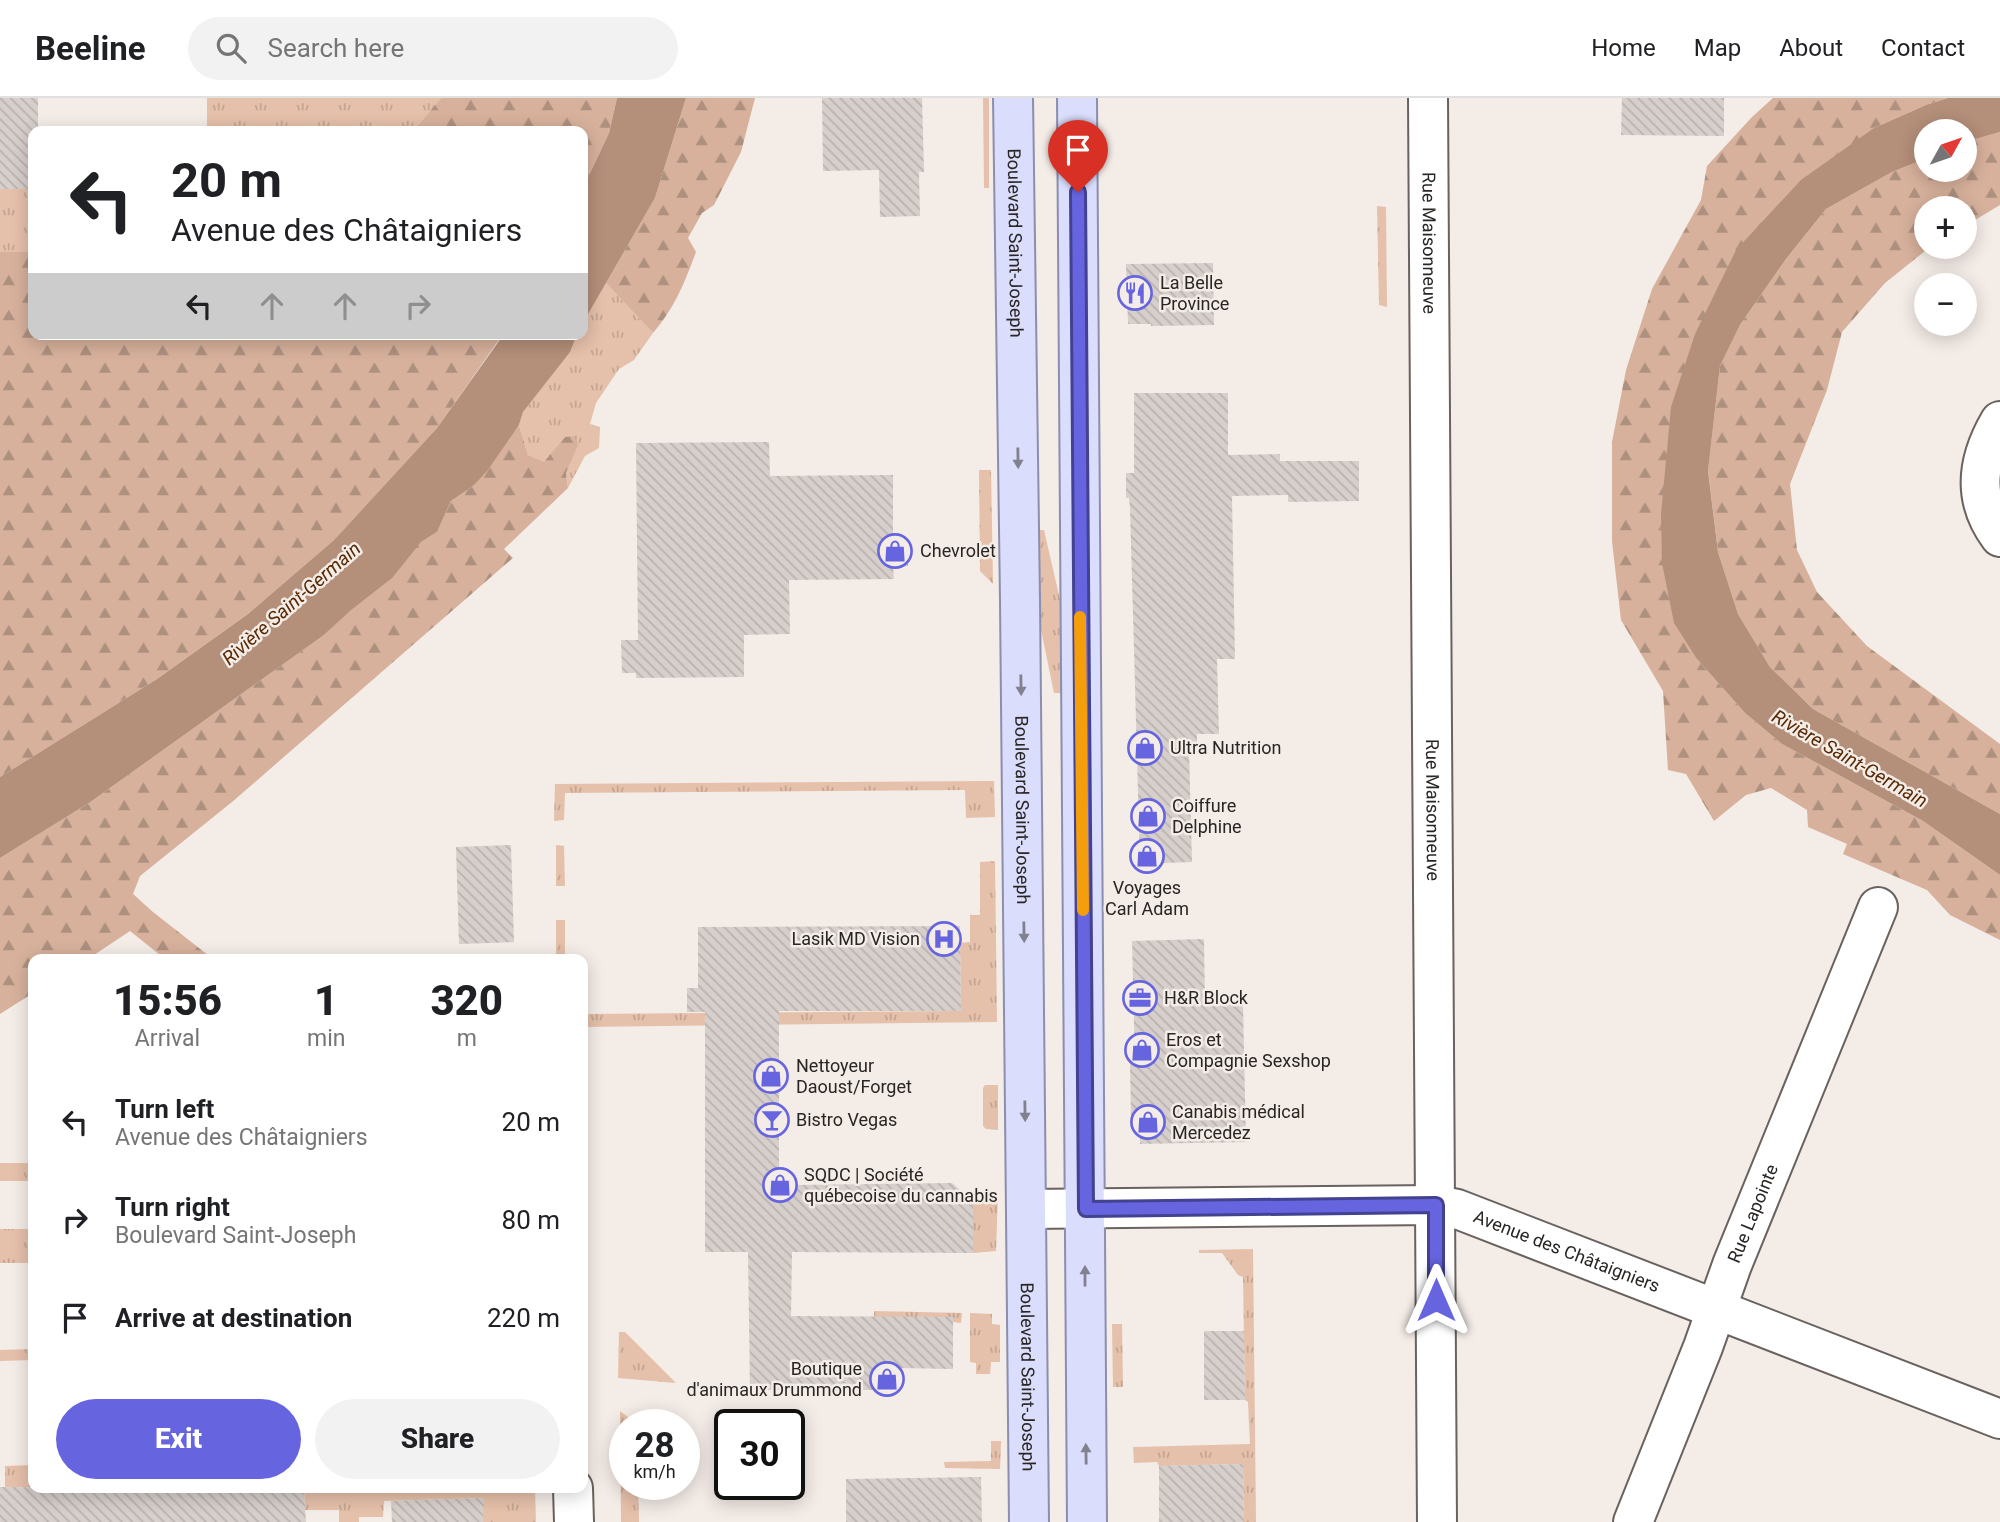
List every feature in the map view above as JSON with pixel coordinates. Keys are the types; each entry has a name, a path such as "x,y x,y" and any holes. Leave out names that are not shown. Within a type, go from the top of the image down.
{"main road":[{"name":"Boulevard Saint-Joseph","path":"1013,98 1029,1522"},
{"path":"1077,98 1087,1522"}],"street":[{"name":"Rue Maisonneuve","path":"1428,98 1437,1522"},
{"path":"2000,421 1982,459 1980,484 1984,509 2000,537"},
{"name":"Rue Lapointe","path":"1633,1522 1732,1265 1878,906"},
{"name":"Avenue des Châtaigniers","path":"1027,1209 1436,1205 1457,1209 1500,1223 1716,1311 2000,1419"},
{"path":"573,1493 574,1522"}],"green space":[{"path":"207,98 441,98 417,126 207,126"},
{"path":"441,98 617,98 609,133 588,177 588,126 417,126"},
{"path":"686,98 755,98 741,152 714,205 702,213 688,238 696,252 688,274 667,314 653,333 606,283 655,198"},
{"path":"983,98 989,98 989,188 984,188"},
{"path":"1773,98 1948,98 1874,128 1695,334 1697,659 1745,713 1782,744 1923,821 2000,875 2000,940 1950,915 1927,890 1843,854 1847,844 1808,827 1807,810 1771,788 1746,795 1714,821 1686,774 1668,770 1663,691 1621,620 1612,541 1612,442 1626,370 1652,289 1701,200 1707,166"},
{"path":"2000,132 2000,205 1977,219 1977,196 1914,196 1915,259 1885,283 1842,332 1827,390 1790,484 1797,550 1817,592 1867,646 2000,744 2000,814 1813,709 1770,667 1738,614 1718,552 1708,470 1720,366 1740,325 1786,259 1826,209 1892,172 1914,163 1914,182 1978,182 1978,138"},
{"path":"0,189 28,189 28,252 0,252"},
{"path":"1377,206 1386,207 1387,307 1379,305"},
{"path":"0,252 28,252 28,340 499,340 437,428 334,540 248,614 157,679 0,777"},
{"path":"606,283 653,333 634,360 619,369 596,403 590,424 600,427 599,448 585,456 568,488 566,473 577,445 565,437 545,463 528,455 519,425 523,412 569,352 574,340 588,340 588,314"},
{"path":"519,425 528,455 544,462 565,437 574,436 578,445 566,473 568,488 504,549 513,558 232,802 140,876 133,894 207,954 159,954 130,931 96,954 28,954 28,996 0,1014 0,858 89,803 324,635 421,542 437,532 451,501 473,486"},
{"path":"979,470 991,470 993,584 980,571"},
{"path":"1037,530 1044,530 1061,604 1063,693 1054,693 1040,625"},
{"path":"994,781 995,817 966,818 965,790 565,793 564,820 554,821 555,784"},
{"path":"556,845 564,846 565,886 556,886"},
{"path":"995,861 997,1022 588,1027 588,1014 961,1011 960,943 970,942 970,915 980,915 980,862"},
{"path":"556,920 565,920 565,954 556,954"},
{"path":"985,1085 998,1085 998,1130 986,1129 983,1126"},
{"path":"0,1163 28,1163 28,1181 0,1181"},
{"path":"991,1193 998,1193 996,1251 973,1253 973,1201"},
{"path":"0,1229 28,1229 28,1263 0,1263"},
{"path":"1253,1249 1256,1522 1244,1522 1243,1464 1159,1466 1157,1462 1134,1463 1133,1447 1250,1444 1248,1402 1245,1400 1243,1277 1238,1275 1222,1253 1199,1253 1199,1250"},
{"path":"874,1311 962,1313 961,1323 953,1322 953,1317 874,1317"},
{"path":"970,1313 992,1314 992,1324 1000,1325 1000,1362 991,1362 990,1374 976,1374 976,1363 970,1362"},
{"path":"1112,1324 1122,1324 1123,1387 1113,1387"},
{"path":"619,1332 625,1332 676,1383 618,1378"},
{"path":"28,1349 28,1360 0,1361 0,1350"},
{"path":"991,1441 1001,1441 1000,1469 945,1468 944,1462 991,1461"},
{"path":"28,1465 28,1487 5,1487 5,1466"},
{"path":"304,1493 535,1493 536,1522 483,1522 483,1498 384,1501 383,1517 359,1517 359,1522 339,1522 339,1510 305,1510"},
{"path":"621,1500 638,1500 639,1522 621,1522"}],"water":[{"path":"617,98 686,98 655,198 588,314 588,177 609,133"},
{"name":"Rivière Saint-Germain","path":"1948,98 2000,98 2000,132 1978,138 1978,119 1914,119 1914,163 1892,172 1826,209 1786,259 1740,325 1720,366 1708,471 1718,552 1738,614 1770,667 1813,709 2000,814 2000,875 1923,821 1782,744 1745,713 1697,659 1674,623 1662,563 1661,514 1671,407 1695,334 1736,250 1801,180 1874,128"},
{"name":"Rivière Saint-Germain","path":"500,340 575,340 570,352 523,412 519,425 487,471 473,486 451,501 437,532 421,542 392,578 324,635 89,803 0,858 0,777 157,679 248,614 334,540 437,428"}],"building":[{"path":"0,98 38,98 38,126 28,126 28,189 0,189"},
{"path":"822,98 922,98 924,172 919,172 920,216 880,217 879,170 823,171"},
{"path":"1622,98 1724,98 1724,136 1621,135"},
{"path":"1213,263 1214,325 1128,324 1126,264"},
{"path":"1134,393 1228,393 1228,455 1280,454 1280,461 1359,461 1359,501 1288,502 1288,495 1232,496 1235,659 1217,659 1219,734 1197,734 1197,751 1189,751 1192,862 1140,864 1130,508 1129,498 1126,498 1126,473 1134,473"},
{"path":"769,442 770,476 893,475 893,541 907,541 908,566 893,567 894,579 789,580 790,634 744,635 744,677 636,678 636,673 622,673 621,640 638,640 636,443"},
{"path":"511,845 514,942 459,944 456,847"},
{"path":"960,926 961,1011 779,1011 779,1170 795,1185 952,1183 973,1201 973,1253 792,1252 791,1316 953,1317 953,1369 898,1368 898,1385 879,1385 879,1390 750,1390 748,1252 705,1252 705,1012 687,1012 687,988 698,988 698,927"},
{"path":"1204,939 1205,1005 1243,1004 1246,1142 1140,1144 1139,1118 1131,1118 1130,1064 1135,1064 1132,941"},
{"path":"1204,1331 1244,1331 1245,1400 1204,1400"},
{"path":"1243,1464 1244,1522 1159,1522 1159,1466"},
{"path":"981,1477 982,1522 846,1522 846,1479"},
{"path":"0,1487 28,1487 28,1493 304,1493 306,1522 0,1522"},
{"path":"484,1498 483,1522 392,1522 391,1501"}],"slow traffic":[{"path":"1080,617 1083,910"}],"place":[{"name":"La Belle Province","path":"1135,293"},
{"name":"Chevrolet","path":"895,551"},
{"name":"Ultra Nutrition","path":"1145,748"},
{"name":"Coiffure Delphine","path":"1148,816"},
{"name":"Voyages Carl Adam","path":"1147,856"},
{"name":"Lasik MD Vision","path":"944,939"},
{"name":"H&R Block","path":"1140,998"},
{"name":"Eros et Compagnie Sexshop","path":"1142,1050"},
{"name":"Nettoyeur Daoust/Forget","path":"771,1076"},
{"name":"Bistro Vegas","path":"772,1120"},
{"name":"Canabis médical Mercedez","path":"1148,1122"},
{"name":"SQDC | Société québecoise du cannabis","path":"780,1185"},
{"name":"Boutique d'animaux Drummond","path":"887,1379"}],"route":[{"path":"1078,192 1078,483 1086,1209 1436,1205 1436,1300"}]}
